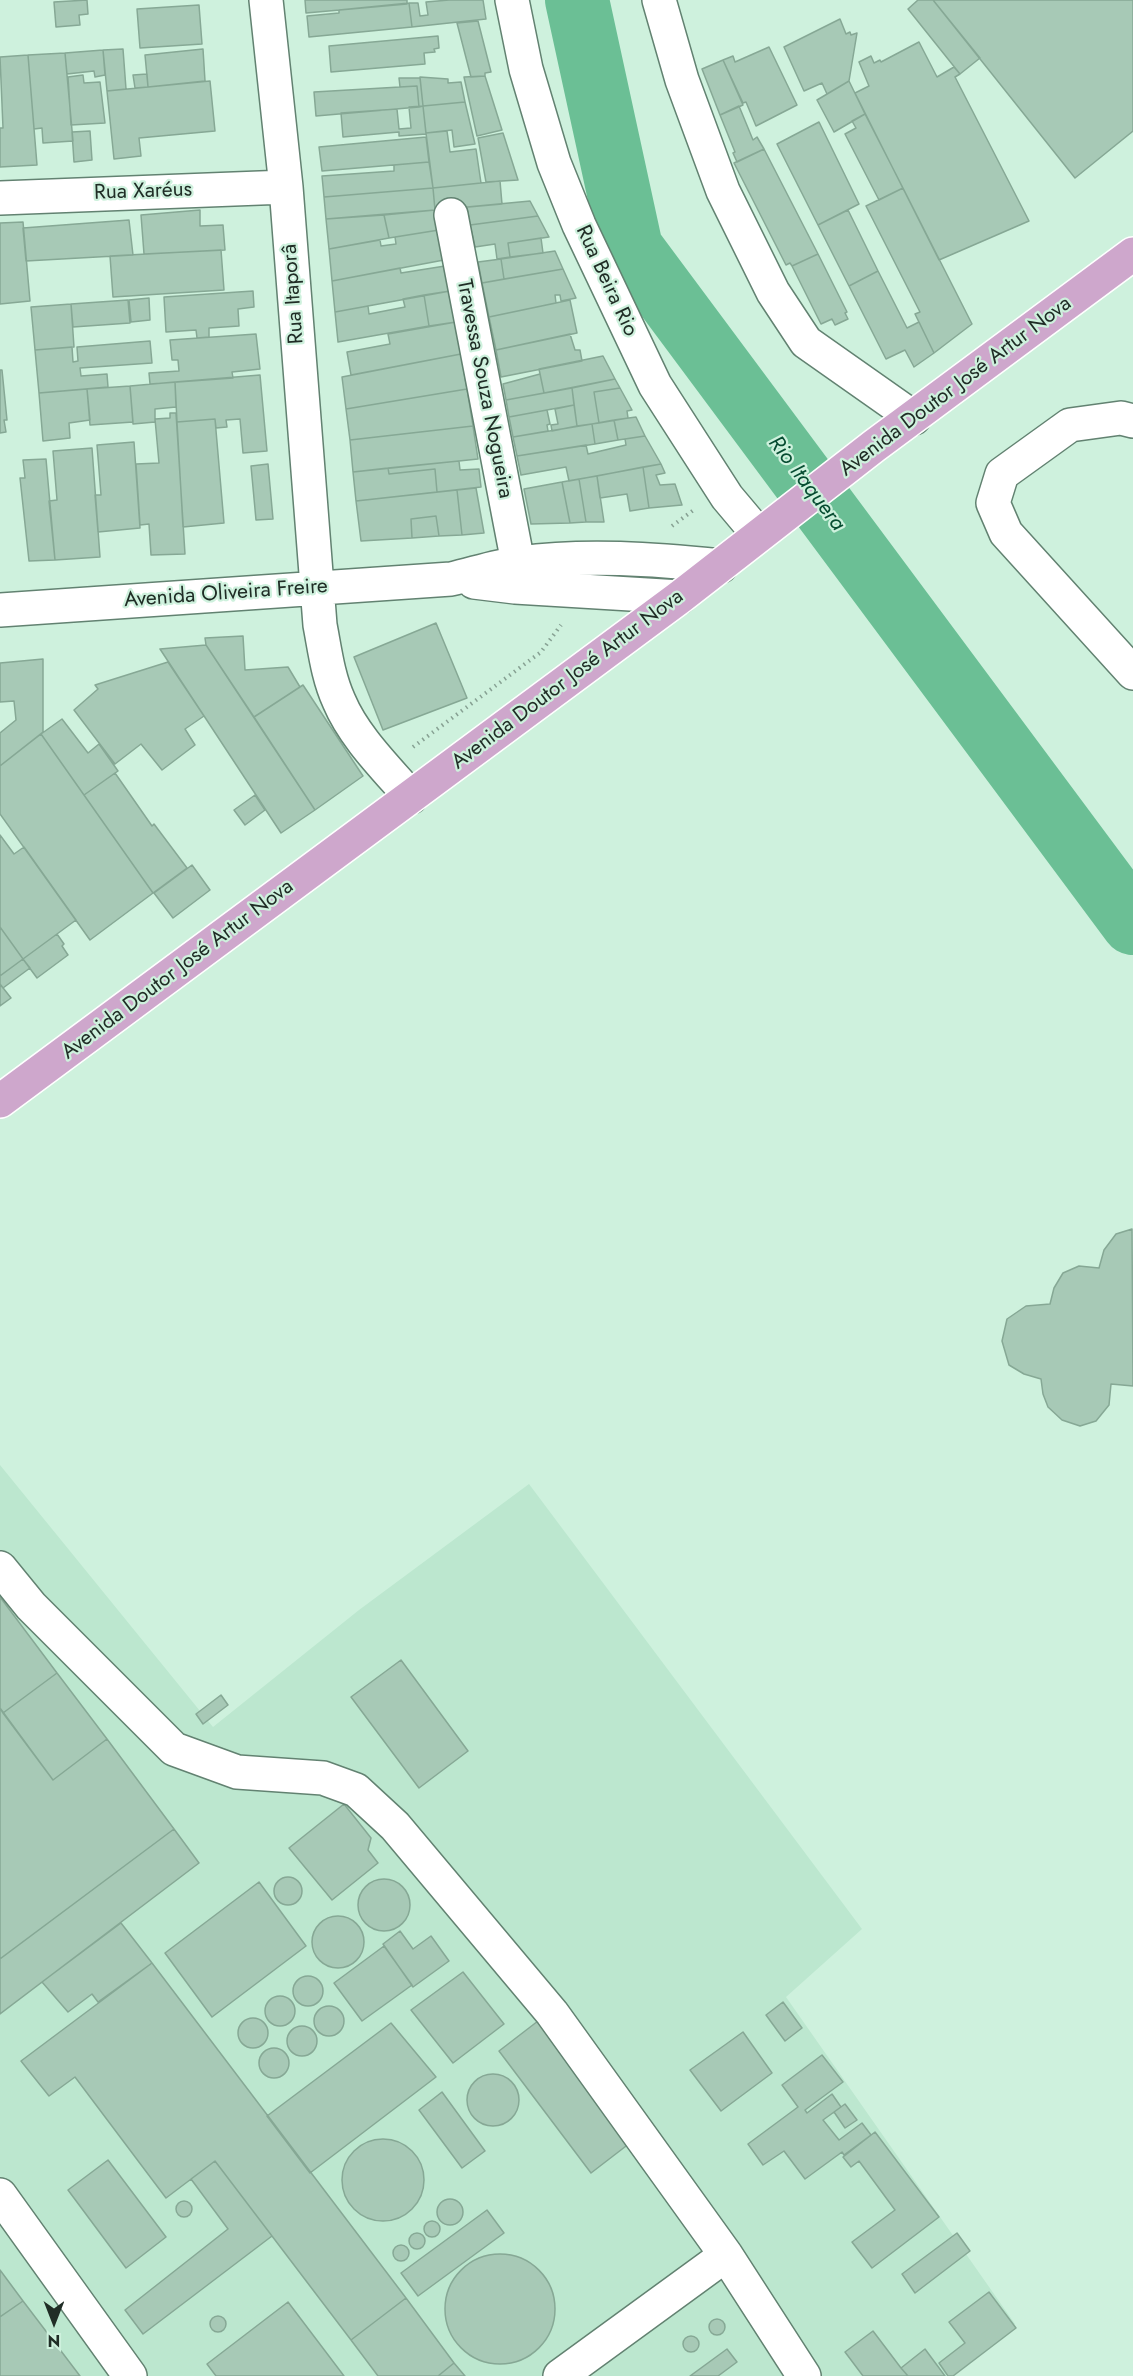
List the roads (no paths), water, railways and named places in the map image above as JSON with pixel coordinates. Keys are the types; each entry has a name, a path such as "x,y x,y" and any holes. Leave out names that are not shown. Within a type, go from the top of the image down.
{"main road":[{"name":"Avenida Doutor José Artur Nova","path":"0,1101 680,597 874,446 1133,254"}],"street":[{"name":"Rua Itaporâ","path":"266,0 286,187 317,588 327,666 339,702 358,733 411,797"},
{"name":"Rua Beira Rio","path":"512,0 526,69 554,163 579,225 655,385 727,497 769,528"},
{"path":"658,0 682,80 723,191 773,292 806,342 914,418"},
{"name":"Rua Xaréus","path":"0,198 286,187"},
{"name":"Travessa Souza Nogueira","path":"451,215 518,563"},
{"path":"1133,421 1121,418 1070,425 1002,474 993,503 1006,534 1133,673"},
{"name":"Avenida Oliveira Freire","path":"0,610 451,579 518,563 586,558 665,560 721,566"},
{"name":"Avenida Oliveira Freire","path":"451,579 515,587 680,597"},
{"path":"0,1568 31,1606 174,1749 237,1772 323,1778 356,1790 395,1826 552,2013 726,2255 804,2376"},
{"path":"0,2195 130,2376"},
{"path":"560,2376 726,2255"}],"waterway":[{"name":"Rio Itaquera","path":"577,0 631,248 1133,923"}]}
